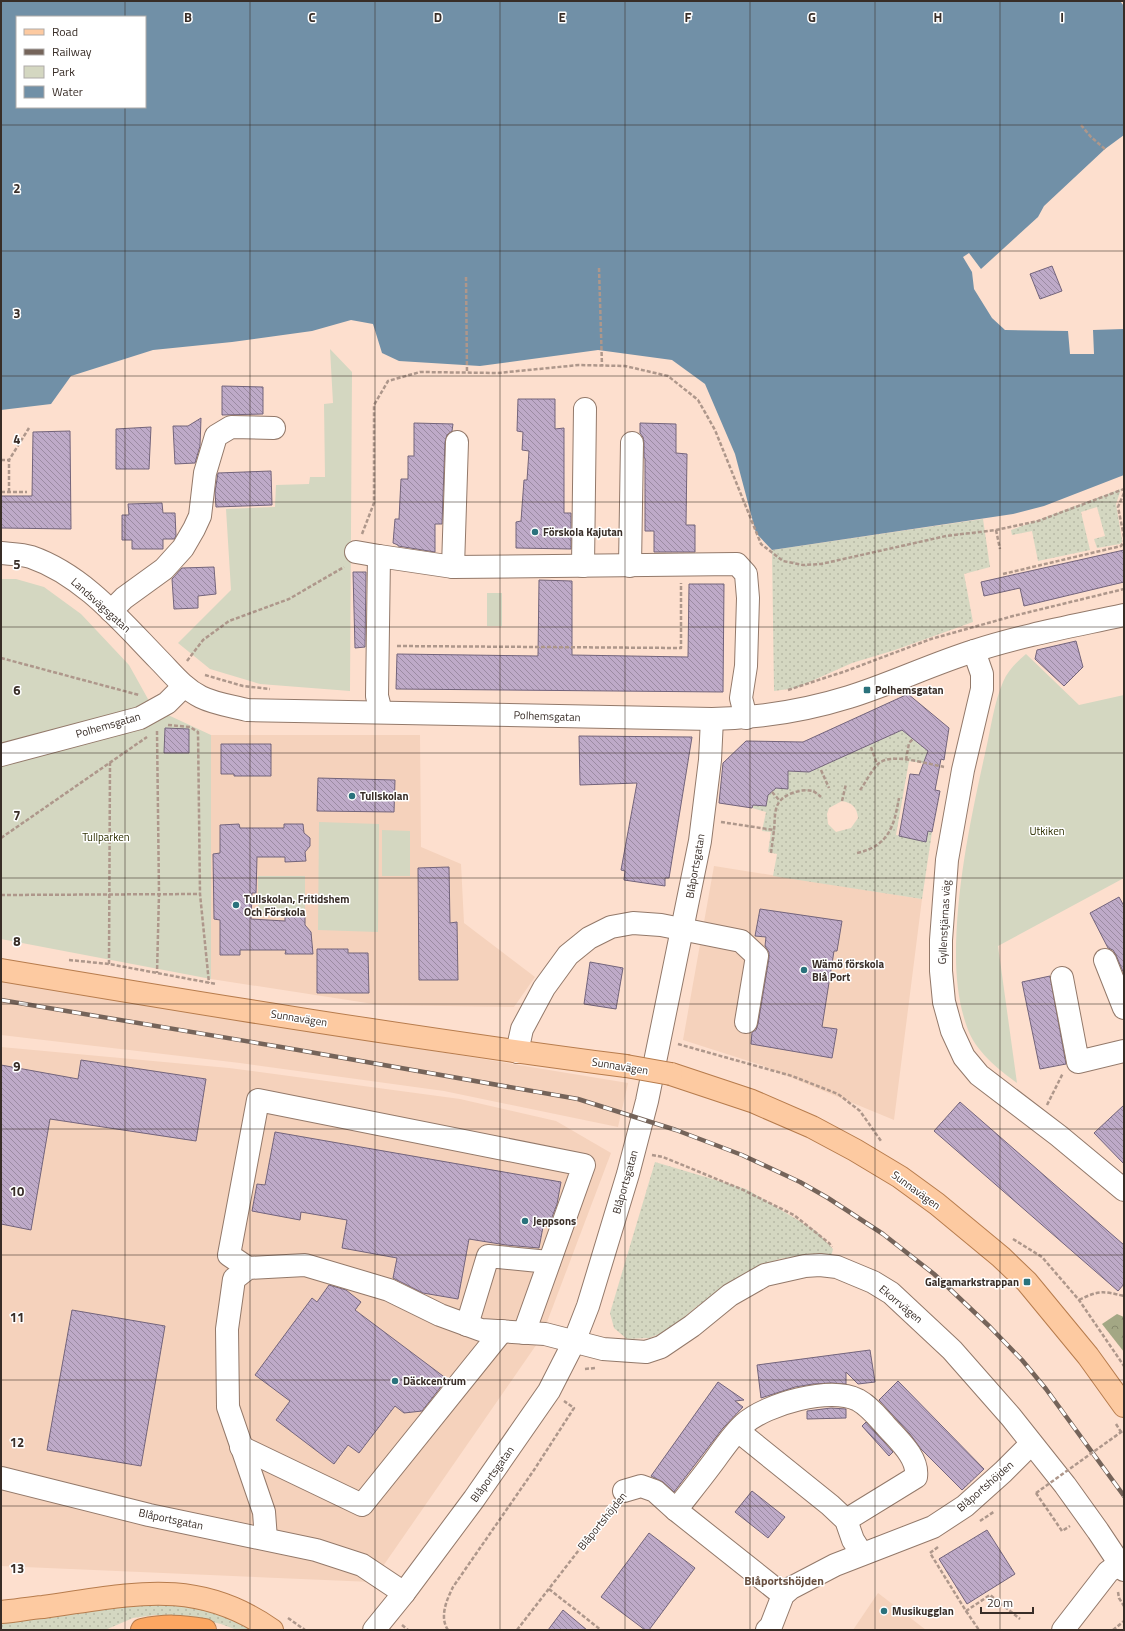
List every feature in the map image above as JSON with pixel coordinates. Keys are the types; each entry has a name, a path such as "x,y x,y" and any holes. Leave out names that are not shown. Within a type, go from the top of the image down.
{"highway":[{"path":"142,1630 161,1626 190,1627 205,1630"}],"main road":[{"name":"Sunnavägen","path":"1,970 185,1001 517,1052 626,1066 671,1074 752,1101 812,1127 855,1150 906,1182 1001,1256 1027,1282 1088,1356 1124,1406"},
{"path":"1,1612 125,1594 155,1592 187,1595 214,1600 237,1609 272,1630"}],"street":[{"path":"583,566 585,409"},
{"path":"111,611 124,598 164,569 183,548 200,516 205,473 216,436 231,427 274,428"},
{"path":"453,567 457,442"},
{"path":"630,566 632,443"},
{"path":"356,552 453,567 736,564 746,574 748,598 746,666 741,698 746,718"},
{"name":"Landsvägsgatan","path":"1,553 30,557 52,566 70,576 111,611 184,686"},
{"path":"379,556 379,646 377,696 381,712"},
{"name":"Polhemsgatan","path":"1,755 140,718 166,703 184,686 201,697 217,703 247,710 712,719 746,718 798,710 850,696 974,651 1036,634 1124,615"},
{"name":"Gyllenstjärnas väg","path":"974,651 982,674 982,689 963,770 947,860 941,940 941,971 944,1002 952,1031 964,1057 979,1075 1039,1121 1124,1190"},
{"name":"Blåportsgatan","path":"374,1630 404,1594 474,1499 549,1391 574,1342 588,1306 647,1101 700,841 712,719"},
{"path":"517,1052 522,1029 544,988 568,955 589,938 610,927 633,923 661,925 742,942 757,956 746,1022"},
{"path":"1104,960 1124,1008"},
{"path":"1062,978 1078,1062 1124,1051"},
{"path":"266,1539 264,1512 228,1407 226,1329 234,1278 248,1268 229,1255 258,1100 584,1165 524,1333"},
{"path":"467,1325 488,1256 549,1262"},
{"name":"Ekorrvägen","path":"248,1268 306,1266 389,1290 440,1315 481,1330 545,1334 603,1349 646,1352 661,1347 692,1326 730,1294 765,1275 805,1266 820,1265 837,1267 874,1282 891,1293 952,1350 1011,1417 1065,1485 1098,1530 1117,1568"},
{"path":"241,1447 362,1505 502,1332"},
{"path":"676,1510 743,1424 760,1412 781,1404 827,1395 849,1397 865,1404 915,1462 917,1472 916,1478 846,1520"},
{"path":"738,1430 830,1505 846,1520 853,1540 862,1554"},
{"name":"Blåportshöjden","path":"624,1491 641,1486 649,1488 783,1595 791,1588 835,1564 933,1527 966,1506 1031,1444"},
{"name":"Blåportsgatan","path":"1,1478 149,1514 316,1550 362,1564 404,1594"},
{"path":"1063,1630 1117,1568"},
{"path":"768,1630 783,1595"}],"path":[{"path":"1081,124 1091,137 1105,149"},
{"path":"599,268 602,366"},
{"path":"466,277 467,372"},
{"path":"187,661 203,640 229,621 289,599 352,562 374,503 374,405 388,381 420,372 498,373 579,365 625,366 668,376 698,400 715,430 761,544 783,561 803,565 821,564 946,536 996,530 1038,521 1124,489"},
{"path":"9,492 9,460 29,428"},
{"path":"1,460 9,460"},
{"path":"1,492 28,492"},
{"path":"1124,493 1118,507 1124,537"},
{"path":"996,530 1000,549"},
{"path":"1003,574 1121,546 1124,541"},
{"path":"379,646 681,648 681,581"},
{"path":"786,691 846,671 931,639 1020,614 1124,589"},
{"path":"182,656 193,666"},
{"path":"1,658 95,682 143,697 155,696 166,703"},
{"path":"199,670 206,675 243,686 273,690"},
{"path":"164,725 190,727 198,732 200,894 209,983"},
{"path":"1,838 160,728"},
{"path":"157,730 159,894 157,973"},
{"path":"906,760 909,743 913,739"},
{"path":"871,747 878,764"},
{"path":"860,790 878,764 885,759 906,760 963,770"},
{"path":"109,964 110,763"},
{"path":"821,770 829,788"},
{"path":"842,801 846,784"},
{"path":"771,853 777,805 780,801 794,793 804,791 813,791 821,797"},
{"path":"772,792 780,801"},
{"path":"857,853 870,851 878,846 885,838 894,821 899,798"},
{"path":"715,821 774,830"},
{"path":"1,895 200,894"},
{"path":"672,1043 792,1076 838,1094 860,1111 882,1142"},
{"path":"1039,1121 1064,1071 1078,1062"},
{"path":"647,1154 663,1157 741,1189 794,1215 829,1243 836,1254 837,1267"},
{"path":"1079,1300 1093,1293 1104,1291 1124,1296"},
{"path":"585,1369 600,1368"},
{"path":"448,1630 445,1625 444,1612 453,1587 534,1470 574,1408 549,1391"},
{"path":"1069,1525 1062,1531 1036,1493 1124,1430"},
{"path":"1048,1483 1053,1489"},
{"name":"Blåportshöjden","path":"517,1630 624,1491"},
{"path":"975,1524 995,1511"},
{"path":"943,1544 930,1552 979,1630"},
{"path":"1117,1568 1116,1583 1119,1598 1124,1606"},
{"path":"549,1589 601,1630"},
{"path":"966,1611 990,1595 1020,1619"},
{"path":"1113,1630 1124,1621"}],"shaded area":[{"path":"211,735 420,735 421,847 461,864 464,923 535,977 514,1007 380,1005 211,979"},
{"name":"Wämö förskola Blå Port","path":"714,866 922,899 894,1120 761,1065 683,1040"},
{"path":"1,979 628,1083 618,1127 444,1091 240,1063 1,1035"},
{"path":"1,1047 229,1068 460,1099 556,1121 611,1153 541,1338 372,1582 1,1566"},
{"name":"Musikugglan","path":"878,1593 926,1630 853,1630"}],"green space":[{"path":"330,349 352,372 350,691 260,684 210,669 178,643 231,590 226,509 275,507 276,485 309,484 310,477 325,477 324,404 333,403"},
{"path":"1121,489 1116,504 1122,540 1120,544 1097,548 1094,539 1105,536 1097,507 1081,512 1090,550 1038,561 1032,531 1012,535 1011,530"},
{"path":"983,519 990,567 964,574 973,622 895,650 852,663 796,688 774,691 772,550"},
{"name":"Tullparken","path":"1,579 16,579 44,587 81,614 129,665 153,708 211,735 211,979 1,939"},
{"path":"487,593 502,593 502,626 487,626"},
{"name":"Utkiken","path":"1026,654 1079,705 1124,695 1124,878 998,946 1017,1083 1002,1072 981,1052 971,1036 964,1019 960,1001 957,983 956,956 959,904 965,852 993,715 997,698 1007,674"},
{"path":"902,730 928,751 924,763 909,761 896,835 925,841 928,831 932,832 922,899 773,876 777,854 768,852 771,832 762,831 766,812 752,808 753,805 766,806 768,795 776,788 788,788 788,771 809,772","holes":["842,801 855,808 858,818 851,828 836,832 828,824 827,814 829,808"]},
{"path":"319,822 379,824 378,932 318,930"},
{"path":"382,830 410,831 410,876 382,876"},
{"path":"258,876 305,876 305,913 258,913"},
{"path":"655,1162 746,1189 816,1231 833,1249 831,1257 806,1255 779,1259 751,1270 696,1307 668,1331 649,1338 627,1339 614,1328 610,1313"},
{"path":"1117,1314 1124,1317 1124,1352 1102,1324"},
{"path":"187,1602 258,1630 237,1630 221,1624 195,1618 155,1615 133,1618 105,1630 1,1630 1,1621 111,1604"}],"water":[{"path":"1,1 1120,1 1124,6 1124,135 1105,149 1044,206 1038,217 981,269 969,253 963,257 972,272 974,289 992,318 1005,330 1068,331 1070,354 1094,354 1093,330 1124,329 1124,475 1044,506 1013,514 772,550 756,533 735,454 705,384 672,360 598,350 480,366 399,361 382,353 373,324 351,320 312,331 232,342 153,350 71,376 51,404 1,410"}],"building":[{"path":"1052,266 1062,291 1040,299 1030,274"},
{"path":"222,386 263,387 263,414 222,415"},
{"path":"518,399 555,399 555,429 564,428 564,513 571,513 571,549 516,548 516,522 521,521 524,480 527,480 529,451 522,450 523,432 517,431"},
{"path":"201,418 200,446 195,463 175,464 173,426 188,426"},
{"path":"414,423 453,424 452,431 447,435 445,442 442,524 435,524 435,552 398,546 393,543 395,519 399,519 401,479 408,479 408,456 414,456"},
{"path":"640,423 676,424 676,453 687,454 686,525 695,525 695,552 654,552 654,531 645,531 645,458 643,437 640,433"},
{"path":"151,427 149,469 116,469 116,429"},
{"path":"70,431 71,529 1,528 1,496 32,496 33,432"},
{"path":"271,471 272,505 216,507 215,492 218,473"},
{"path":"162,503 163,513 175,513 176,536 174,539 163,539 163,549 132,549 132,540 122,540 122,515 129,515 128,504"},
{"path":"1124,550 1124,582 1024,606 1020,588 984,596 981,582"},
{"path":"214,567 216,594 198,596 198,608 174,609 172,579 182,568"},
{"path":"353,572 366,572 365,647 355,648"},
{"path":"539,580 572,581 572,655 688,657 689,584 724,584 723,692 396,689 397,654 538,656"},
{"path":"1076,641 1083,667 1064,686 1035,659 1037,650"},
{"path":"908,694 949,728 944,760 941,759 935,790 940,791 932,832 928,831 926,842 899,836 910,774 919,775 928,751 902,730 809,772 788,771 788,789 776,788 768,795 766,806 753,805 752,808 719,803 723,763 746,741 803,742"},
{"path":"165,728 189,729 189,753 164,753"},
{"path":"579,736 692,737 669,878 665,878 665,886 624,880 625,871 621,870 637,783 580,785"},
{"path":"221,744 271,744 271,776 234,776 234,774 221,774"},
{"path":"318,778 395,780 394,812 317,811"},
{"path":"239,824 240,828 284,828 284,824 303,824 304,833 310,838 310,846 305,852 306,861 285,862 285,857 257,857 256,893 252,893 251,919 285,921 285,917 305,916 305,925 311,932 313,954 285,954 286,950 240,950 240,955 220,955 220,920 214,919 213,854 220,853 220,825"},
{"path":"449,867 450,923 457,922 458,980 419,980 418,868"},
{"path":"1119,897 1124,906 1124,974 1116,955 1113,950 1108,948 1090,913"},
{"path":"760,909 842,921 837,951 834,951 822,1027 837,1029 832,1058 751,1044 752,1032 756,1030 758,1024 769,958 769,952 765,946 766,937 755,936"},
{"path":"317,949 348,949 348,953 368,953 369,993 317,993"},
{"path":"590,962 623,968 616,1009 584,1004"},
{"path":"1050,976 1066,1064 1040,1069 1022,982"},
{"path":"81,1060 206,1079 196,1141 50,1119 31,1230 1,1224 1,1065 78,1079"},
{"path":"960,1102 1124,1245 1124,1284 1118,1291 934,1131"},
{"path":"1124,1105 1124,1164 1094,1133"},
{"path":"275,1132 561,1182 557,1204 549,1225 543,1227 539,1248 506,1245 469,1239 458,1299 423,1293 393,1278 397,1258 342,1248 347,1220 301,1212 300,1220 252,1211 257,1184 265,1185"},
{"path":"329,1285 346,1290 361,1302 355,1310 447,1379 422,1411 404,1413 395,1406 359,1453 348,1445 334,1464 276,1420 290,1401 255,1375 312,1298 317,1302"},
{"path":"72,1310 165,1326 141,1466 47,1450"},
{"path":"870,1350 875,1382 858,1384 846,1372 846,1384 813,1384 795,1387 761,1398 757,1365"},
{"path":"898,1381 984,1469 962,1490 921,1449 910,1434 879,1400"},
{"path":"718,1382 744,1400 735,1401 743,1407 723,1428 674,1492 663,1482 651,1476"},
{"path":"831,1408 846,1409 846,1418 807,1419 807,1411"},
{"path":"866,1422 893,1452 889,1456 862,1426"},
{"path":"752,1491 785,1517 768,1538 735,1512"},
{"path":"987,1530 1015,1574 967,1604 939,1559"},
{"path":"649,1533 695,1568 649,1630 645,1630 601,1597"},
{"path":"563,1610 587,1630 548,1630"}],"railway":[{"path":"1,1000 578,1099 676,1130 742,1155 800,1182 828,1198 883,1234 934,1274 990,1327 1022,1360 1046,1389 1124,1496"}],"place":[{"name":"Förskola Kajutan","path":"535,532"},
{"name":"Polhemsgatan","path":"867,690"},
{"name":"Tullskolan","path":"352,796"},
{"name":"Tullskolan, Fritidshem Och Förskola","path":"236,905"},
{"name":"Wämö förskola Blå Port","path":"804,970"},
{"name":"Jeppsons","path":"525,1221"},
{"name":"Galgamarkstrappan","path":"1027,1282"},
{"name":"Däckcentrum","path":"395,1381"},
{"name":"Musikugglan","path":"884,1611"}],"district":[{"name":"Blåportshöjden","path":"784,1580"}]}
